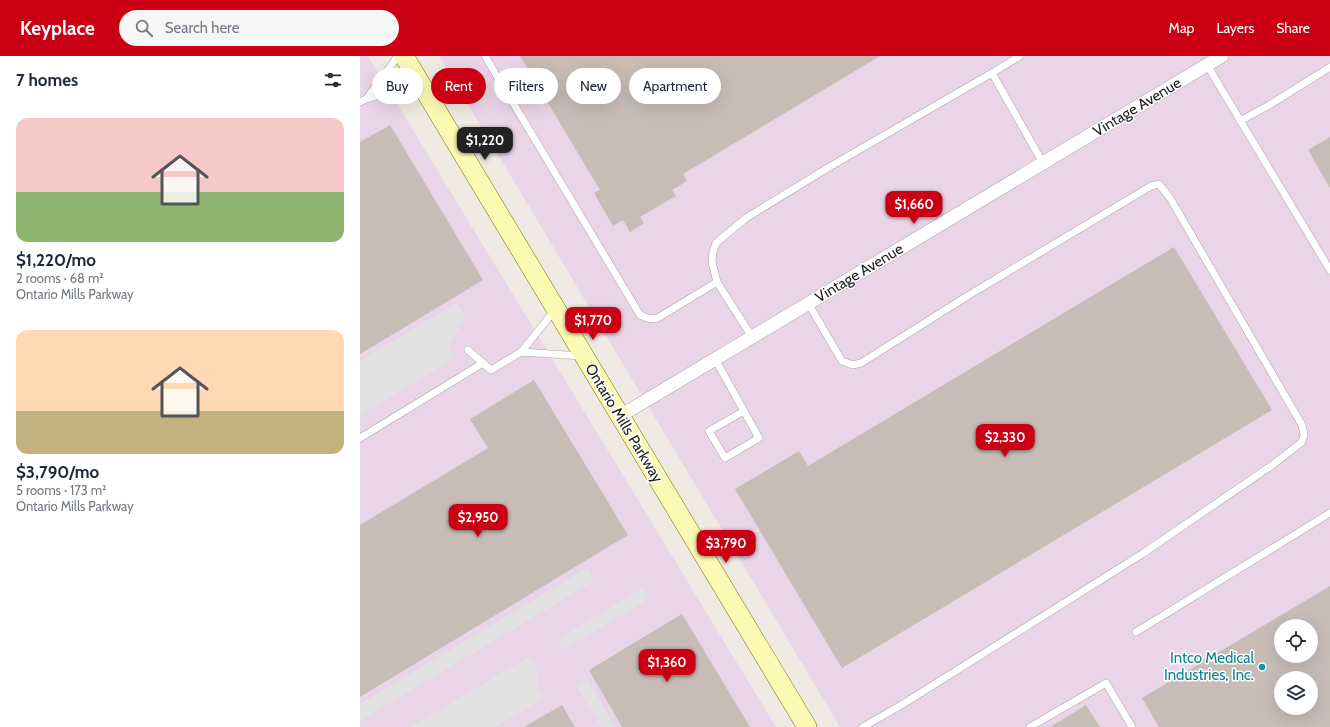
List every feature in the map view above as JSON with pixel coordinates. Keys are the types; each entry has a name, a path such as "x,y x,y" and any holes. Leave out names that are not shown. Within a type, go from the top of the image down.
{"main road":[{"name":"Ontario Mills Parkway","path":"404,56 807,727"}],"street":[{"name":"Vintage Avenue","path":"620,416 1222,56"}],"lane":[{"path":"367,98 398,56"},
{"path":"485,56 640,315 647,318 656,319 717,282"},
{"path":"752,337 717,282 712,262 712,252 716,243 746,218 824,170 1020,56"},
{"path":"1207,65 1330,270"},
{"path":"1240,121 1271,104 1330,67"},
{"path":"992,73 1043,163"},
{"path":"360,102 367,98 388,94 425,91"},
{"path":"808,304 842,361 853,365 861,363 969,295 1151,186 1159,184 1170,198 1294,411 1302,425 1304,435 1302,442 1271,466 1142,554 863,727"},
{"path":"468,350 491,370 521,352 556,309"},
{"path":"521,352 584,356"},
{"path":"715,359 744,411 759,438 726,458 709,431 744,411"},
{"path":"360,438 483,363"},
{"path":"1136,632 1330,513"},
{"path":"1030,727 1106,683 1132,727"}],"shaded area":[{"path":"360,56 368,56 375,68 372,68 372,104 397,104 776,727 360,727"},
{"path":"439,56 1330,56 1330,727 840,727 468,104 486,104 486,68 446,68"},
{"path":"457,303 465,317 448,348 455,358 360,415 360,361"},
{"path":"587,568 594,581 360,721 360,704"},
{"path":"643,588 649,599 563,650 557,639"},
{"path":"530,656 535,665 539,688 545,698 495,727 411,727"},
{"path":"588,680 615,727 601,727 577,687"}],"building":[{"path":"520,56 880,56 683,174 687,181 672,190 676,196 640,217 644,223 630,232 623,220 613,226 594,193 600,190 549,104 558,104 558,68 527,68"},
{"path":"390,125 483,280 360,354 360,142"},
{"path":"1330,137 1330,188 1308,150"},
{"path":"1174,247 1272,410 842,668 735,489 799,451 808,466"},
{"path":"534,380 628,535 360,697 360,525 488,448 470,419"},
{"name":"Intco Medical Industries, Inc.","path":"1330,586 1330,727 1159,727 1142,698 1274,619 1274,663 1318,663 1318,619 1275,619"},
{"path":"682,614 750,727 622,727 589,670"},
{"path":"562,705 575,727 524,727"},
{"path":"1086,705 1100,727 1050,727"}],"place":[{"name":"Intco Medical Industries, Inc.","path":"1262,667"}]}
